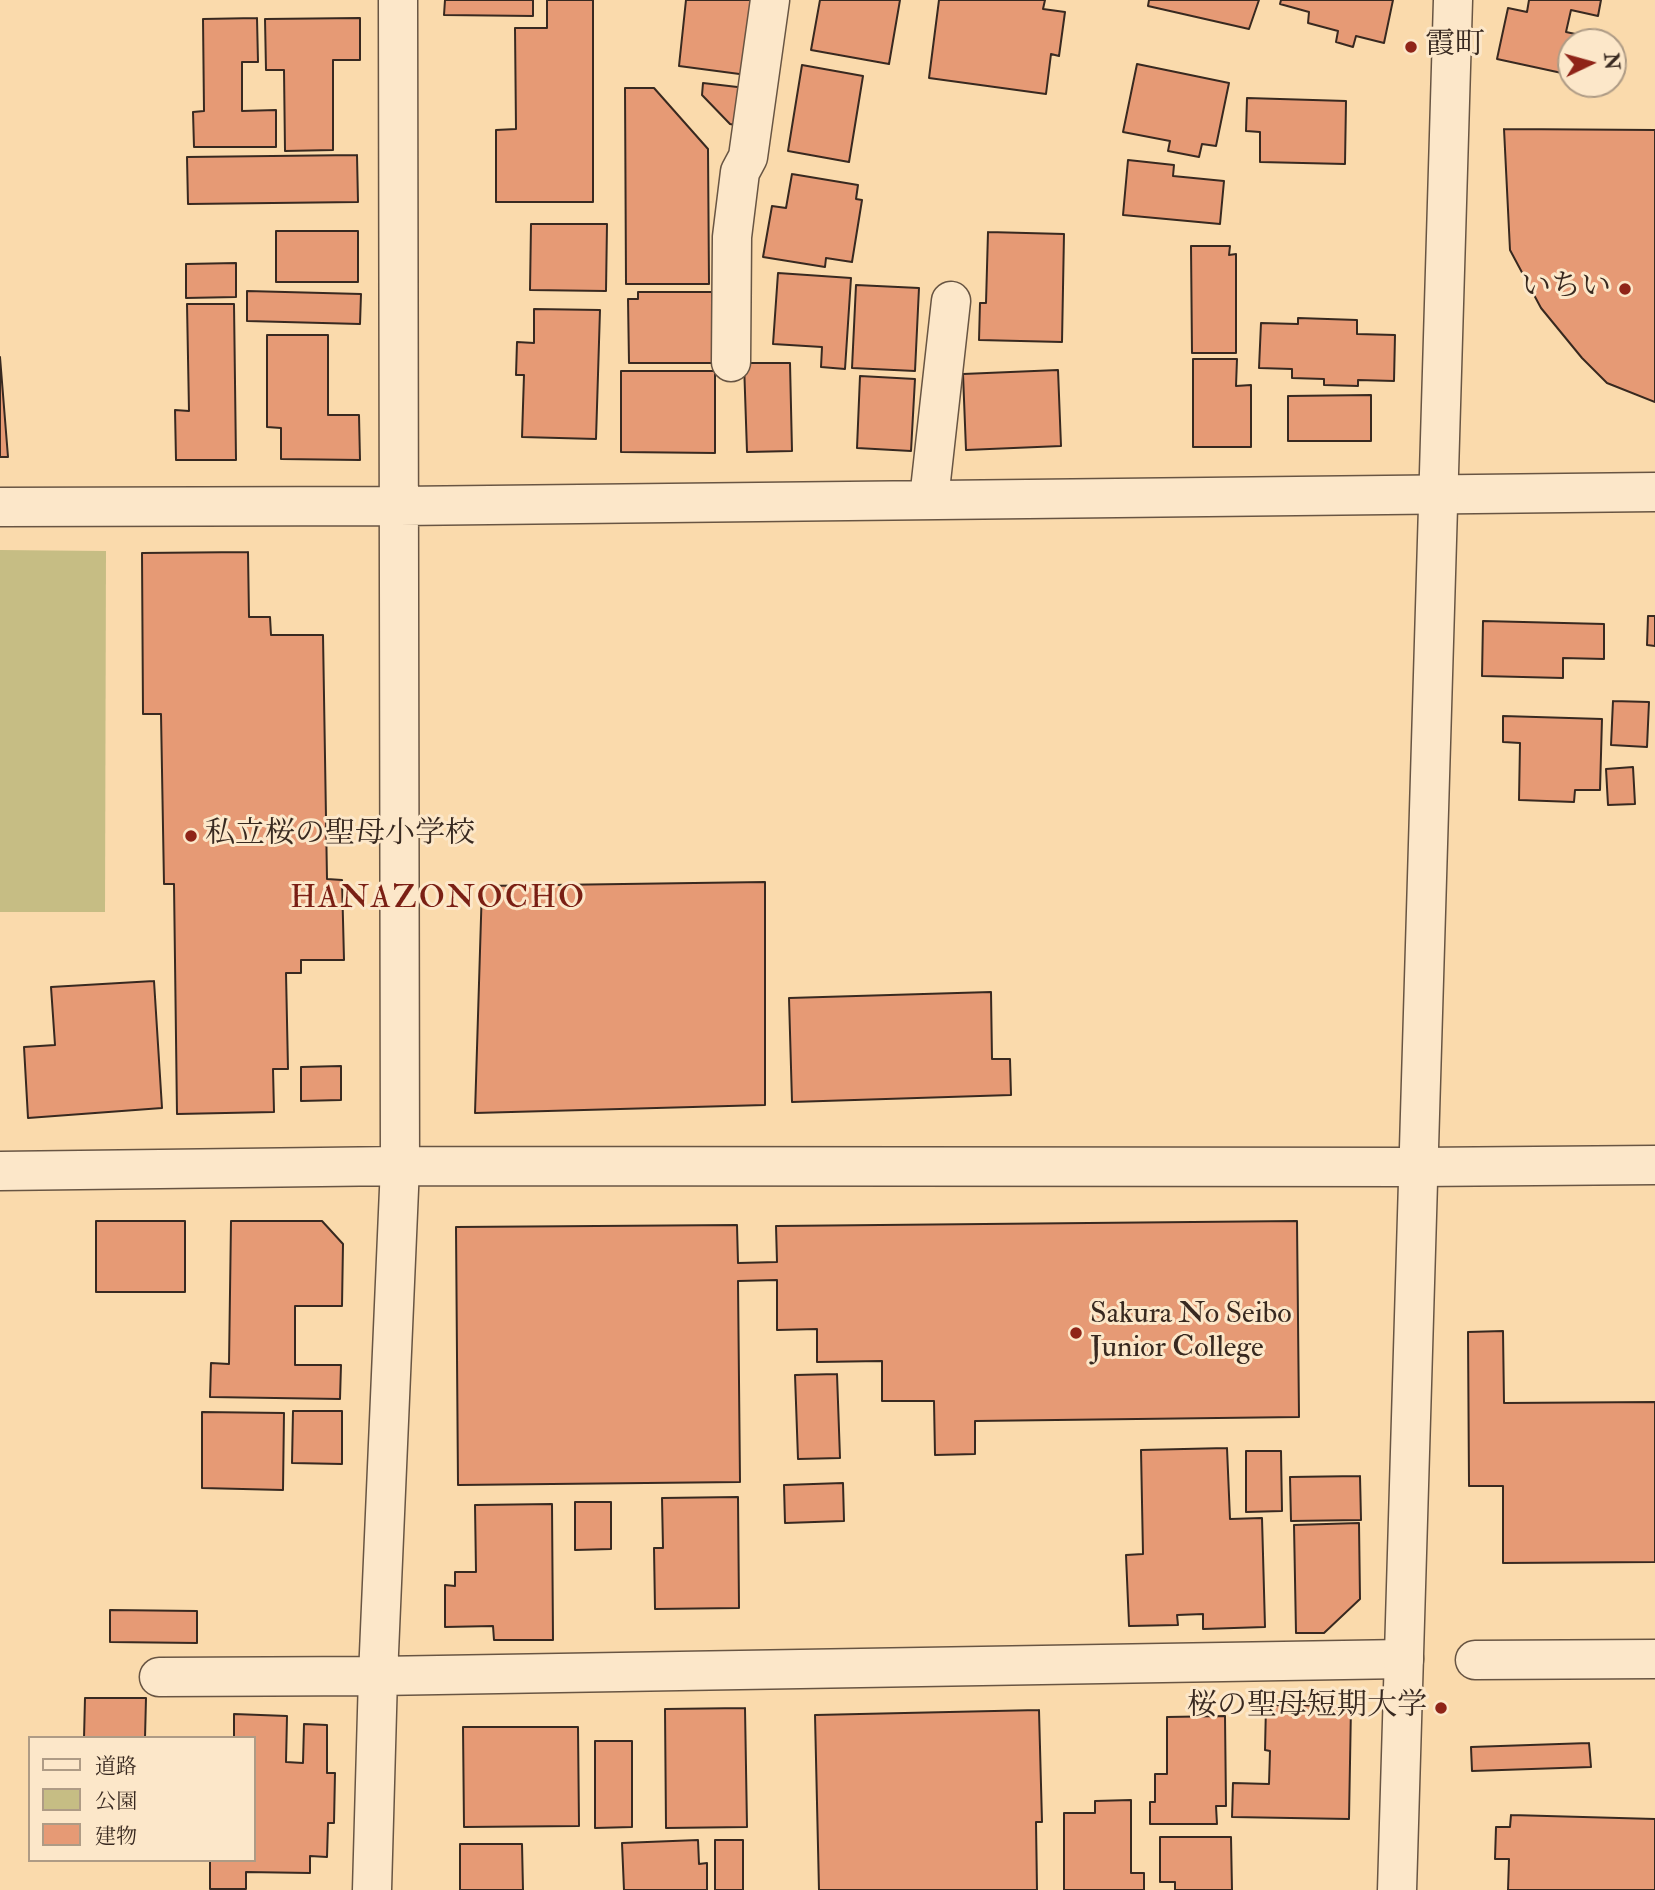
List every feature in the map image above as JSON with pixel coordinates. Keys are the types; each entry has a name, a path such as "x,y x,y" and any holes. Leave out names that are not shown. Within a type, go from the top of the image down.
{"street":[{"path":"372,1890 378,1676 400,1166 398,0"},
{"path":"731,362 732,237 740,172 748,157 770,0"},
{"path":"1397,1890 1453,0"},
{"path":"929,499 950,301"},
{"path":"0,508 1655,492"},
{"path":"0,1171 400,1166 1655,1165"},
{"path":"159,1677 378,1676 1404,1659"},
{"path":"1475,1660 1655,1659"}],"green space":[{"path":"0,550 106,551 105,912 0,912"}],"building":[{"path":"445,0 533,0 533,16 444,15"},
{"path":"547,0 593,0 593,202 496,202 496,130 516,129 515,28 547,28"},
{"path":"686,0 756,0 747,75 679,66"},
{"path":"820,0 900,0 889,64 811,50"},
{"path":"939,0 1045,0 1043,9 1065,12 1059,56 1051,54 1046,94 929,78"},
{"path":"1149,0 1259,0 1249,29 1148,6"},
{"path":"1281,0 1393,0 1384,43 1356,36 1353,47 1336,42 1338,31 1308,23 1309,12 1280,4"},
{"path":"1529,0 1601,0 1598,16 1571,10 1567,28 1557,28 1557,72 1497,59 1508,8 1527,12"},
{"path":"257,18 258,62 242,62 242,111 276,110 276,147 194,147 193,112 204,111 203,19"},
{"path":"360,18 360,60 333,60 333,150 285,151 284,70 266,70 265,19"},
{"path":"1137,64 1229,83 1216,146 1202,144 1199,157 1168,151 1170,141 1123,132"},
{"path":"802,65 863,76 849,162 788,151"},
{"path":"703,83 746,88 739,126 730,124 702,95"},
{"path":"625,88 654,88 708,149 709,284 626,284"},
{"path":"1247,98 1346,101 1345,164 1260,162 1260,132 1246,131"},
{"path":"1504,129 1655,130 1655,402 1607,383 1582,358 1541,308 1510,250"},
{"path":"357,155 358,202 188,204 187,157"},
{"path":"1128,160 1174,165 1173,176 1224,181 1220,224 1123,215"},
{"path":"792,174 858,185 856,199 862,200 852,262 826,258 825,267 763,257 772,206 786,208"},
{"path":"531,224 607,224 606,291 530,290"},
{"path":"276,231 358,231 358,282 276,282"},
{"path":"988,232 1064,234 1062,342 979,340 980,303 986,303"},
{"path":"1191,246 1230,246 1229,255 1236,254 1236,353 1192,353"},
{"path":"236,263 236,297 186,298 186,264"},
{"path":"778,273 851,278 845,369 821,367 822,347 773,344"},
{"path":"856,285 919,288 915,371 852,368"},
{"path":"247,291 361,294 360,324 247,321"},
{"path":"638,292 712,292 713,363 629,363 628,299 638,299"},
{"path":"187,304 234,304 236,460 176,460 175,410 189,411"},
{"path":"534,309 600,310 596,439 522,437 524,375 516,375 517,342 534,343"},
{"path":"1298,318 1357,320 1357,334 1395,335 1394,381 1358,380 1358,386 1324,385 1324,379 1292,378 1292,369 1259,368 1261,323 1298,324"},
{"path":"267,335 328,335 328,415 359,415 360,460 281,459 281,428 267,427"},
{"path":"0,357 8,457 0,457"},
{"path":"1193,359 1237,359 1236,386 1251,385 1251,447 1193,447"},
{"path":"744,363 790,363 792,451 747,452"},
{"path":"1058,370 1061,446 966,450 963,374"},
{"path":"621,371 715,371 715,453 621,452"},
{"path":"860,376 915,379 911,451 857,448"},
{"path":"1371,395 1371,441 1288,441 1288,396"},
{"path":"248,552 249,617 270,617 271,635 323,635 327,879 342,880 344,960 301,960 301,973 286,973 288,1069 273,1069 274,1112 177,1114 174,884 164,884 161,714 143,714 142,553"},
{"path":"1648,616 1655,616 1655,646 1647,645"},
{"path":"1483,621 1604,624 1604,659 1563,658 1563,678 1482,676"},
{"path":"1613,701 1649,702 1647,747 1611,745"},
{"path":"1503,716 1602,719 1600,790 1575,790 1574,802 1519,800 1520,743 1503,742"},
{"path":"1633,767 1635,804 1608,805 1606,769"},
{"path":"765,882 765,1105 475,1113 482,886"},
{"path":"154,981 162,1108 28,1118 24,1047 55,1045 51,987"},
{"path":"991,992 992,1059 1010,1059 1011,1095 792,1102 789,998"},
{"path":"341,1066 341,1100 301,1101 301,1067"},
{"path":"96,1221 185,1221 185,1292 96,1292"},
{"path":"231,1221 322,1221 343,1244 342,1306 295,1306 295,1365 341,1365 340,1399 210,1397 211,1363 229,1364"},
{"path":"1297,1221 1299,1417 975,1421 975,1454 935,1455 934,1401 882,1401 882,1361 817,1362 817,1329 777,1330 777,1280 738,1281 740,1482 458,1485 456,1227 737,1225 738,1263 777,1262 776,1226"},
{"path":"1503,1331 1504,1403 1655,1402 1655,1562 1503,1563 1503,1486 1469,1486 1468,1332"},
{"path":"837,1374 840,1458 798,1459 795,1375"},
{"path":"293,1411 342,1411 342,1464 292,1463"},
{"path":"202,1412 284,1413 283,1490 202,1488"},
{"path":"1227,1448 1230,1519 1262,1518 1265,1627 1203,1629 1203,1614 1177,1615 1178,1625 1129,1626 1126,1555 1143,1554 1141,1450"},
{"path":"1246,1451 1281,1451 1282,1511 1246,1512"},
{"path":"1360,1476 1361,1520 1291,1521 1290,1477"},
{"path":"843,1483 844,1521 785,1523 784,1485"},
{"path":"738,1497 739,1608 655,1609 654,1548 663,1548 662,1498"},
{"path":"575,1502 611,1502 611,1549 575,1550"},
{"path":"552,1504 553,1640 494,1640 493,1626 445,1627 445,1585 455,1586 455,1572 476,1572 475,1505"},
{"path":"1359,1523 1360,1599 1324,1633 1296,1633 1294,1525"},
{"path":"110,1610 197,1611 197,1643 110,1642"},
{"path":"85,1698 146,1698 145,1736 84,1736"},
{"path":"1266,1705 1351,1706 1349,1819 1232,1817 1233,1783 1269,1784 1270,1751 1265,1750"},
{"path":"745,1708 747,1827 666,1828 665,1709"},
{"path":"1039,1710 1042,1822 1036,1822 1037,1890 819,1890 815,1715"},
{"path":"234,1714 287,1716 286,1762 303,1763 304,1724 327,1725 327,1773 335,1773 334,1823 328,1823 327,1857 310,1856 310,1873 246,1872 246,1889 210,1889 210,1862 256,1862 256,1736 234,1736"},
{"path":"1225,1716 1226,1806 1216,1806 1217,1824 1150,1824 1150,1802 1155,1802 1155,1774 1167,1774 1167,1717"},
{"path":"463,1727 578,1727 579,1826 464,1827"},
{"path":"595,1741 632,1741 632,1827 595,1828"},
{"path":"1589,1743 1591,1767 1472,1771 1471,1747"},
{"path":"1131,1800 1131,1873 1144,1873 1144,1890 1064,1890 1064,1813 1095,1813 1095,1801"},
{"path":"1511,1815 1655,1819 1655,1890 1508,1890 1509,1859 1495,1859 1496,1827 1510,1827"},
{"path":"1160,1837 1231,1837 1232,1890 1175,1890 1175,1882 1160,1882"},
{"path":"698,1840 699,1864 707,1863 707,1890 624,1890 622,1843"},
{"path":"715,1840 743,1840 743,1890 715,1890"},
{"path":"460,1844 522,1844 523,1890 460,1890"}],"place":[{"name":"霞町","path":"1411,47"},
{"name":"いちい","path":"1625,289"},
{"name":"私立桜の聖母小学校","path":"191,836"},
{"name":"Sakura No Seibo Junior College","path":"1076,1333"},
{"name":"桜の聖母短期大学","path":"1441,1708"}],"district":[{"name":"HANAZONOCHO","path":"438,900"}]}
